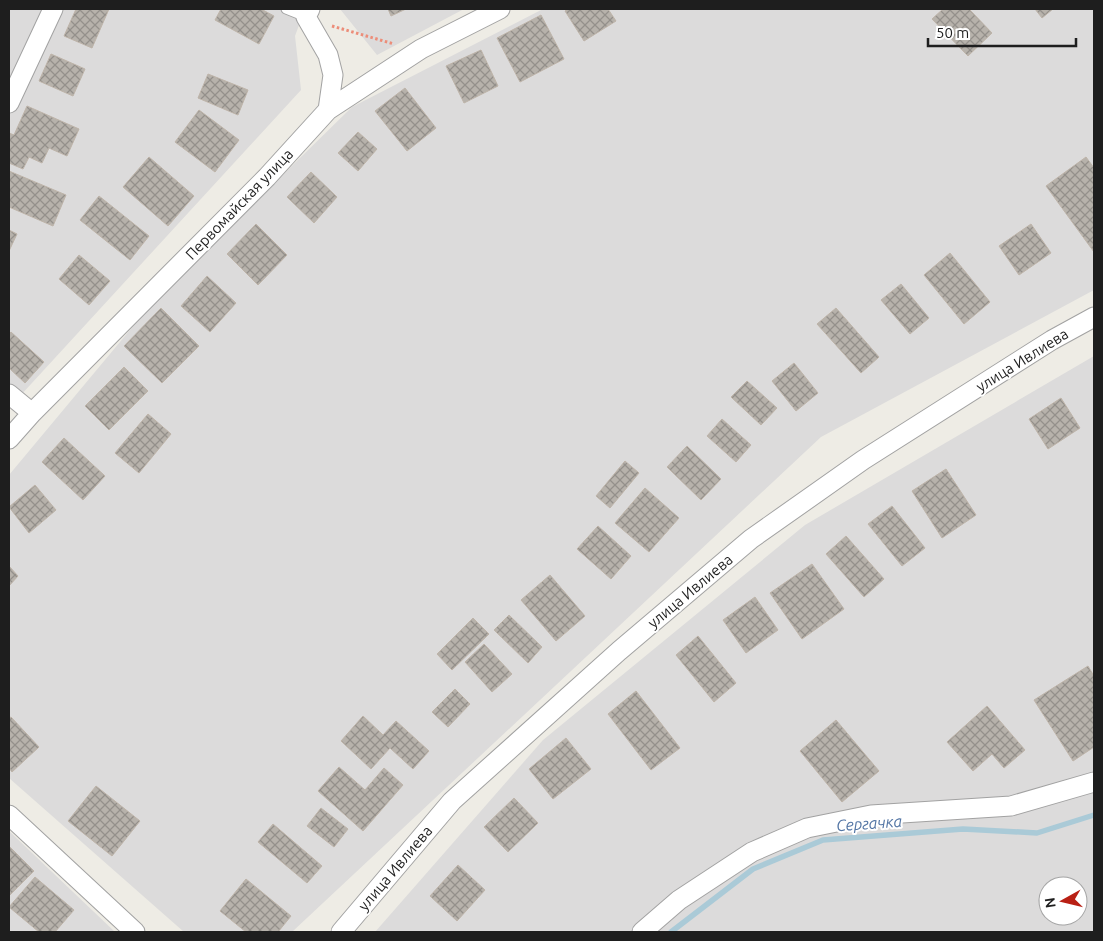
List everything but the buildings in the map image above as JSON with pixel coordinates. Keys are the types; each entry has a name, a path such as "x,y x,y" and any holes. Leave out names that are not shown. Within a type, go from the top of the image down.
{"street":[{"path":"9,103 53,9"},
{"name":"Первомайская улица","path":"9,439 32,413 267,177 328,110 421,49 500,9"},
{"path":"308,13 328,55 333,75 328,110"},
{"name":"улица Ивлиева","path":"341,932 452,801 619,650 751,539 863,460 1052,340 1094,317"},
{"path":"9,394 32,413"},
{"path":"642,932 679,900 752,852 807,828 871,815 1011,806 1094,782"},
{"path":"9,815 135,932"}],"lane":[{"path":"286,9 308,13"}],"path":[{"path":"308,13 384,42 421,49"}],"shaded area":[{"path":"9,9 305,9 295,36 301,90 9,408"},
{"path":"340,9 464,9 377,55"},
{"path":"543,9 1094,9 1094,290 821,437 292,932 184,932 9,778 9,475 155,300 352,107"},
{"path":"1094,356 1094,932 375,932 543,740 805,525"},
{"path":"9,831 114,931 115,932 9,932"}],"waterway":[{"name":"Сергачка","path":"671,932 753,869 823,840 963,829 1037,833 1094,815"}]}
